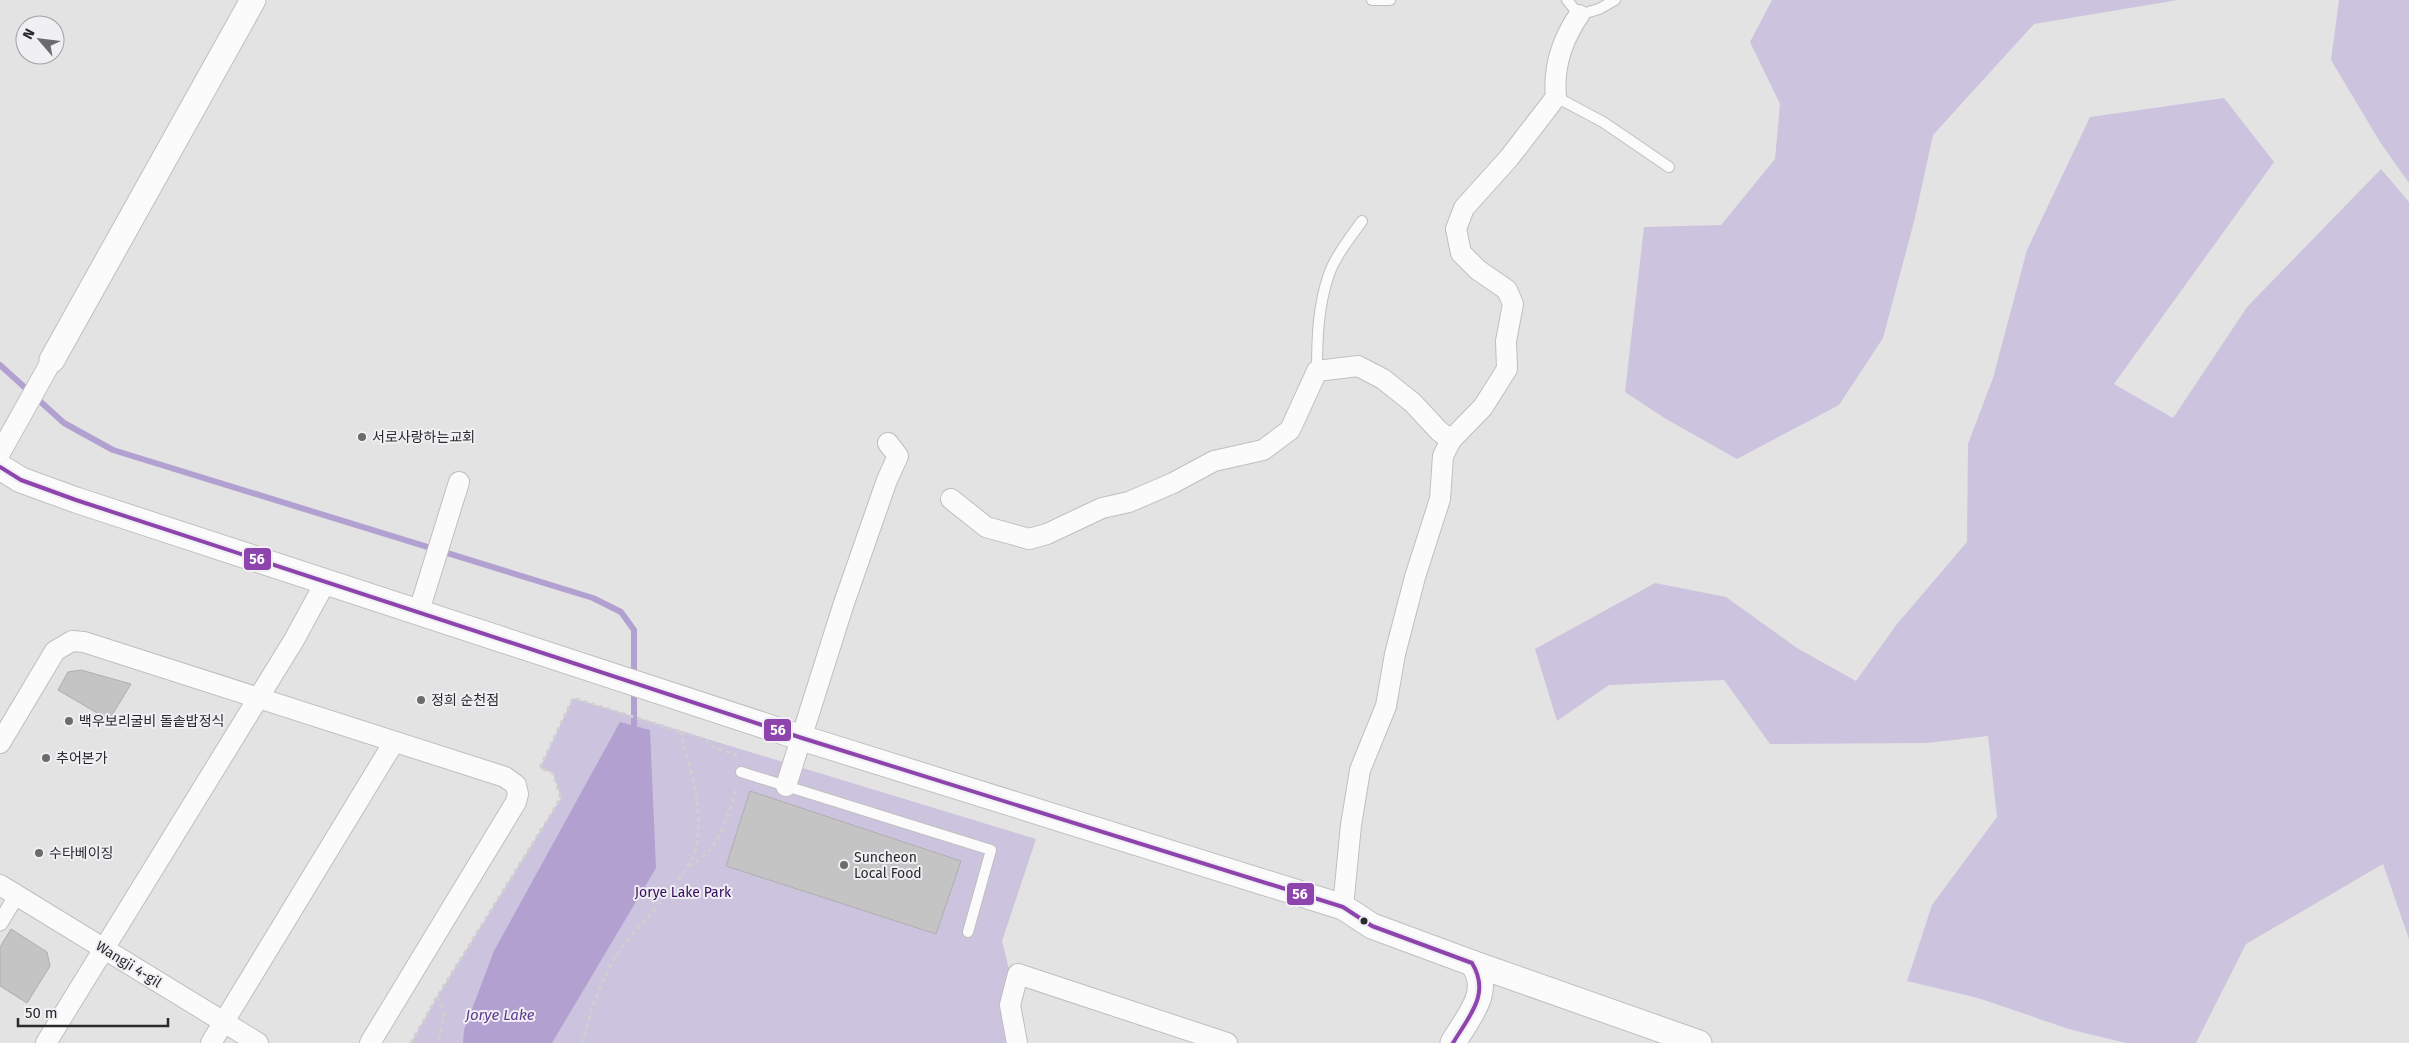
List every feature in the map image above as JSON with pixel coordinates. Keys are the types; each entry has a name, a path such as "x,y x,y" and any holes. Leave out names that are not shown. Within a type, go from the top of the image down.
{"street":[{"path":"4,445 253,0"},
{"path":"1343,906 1360,770 1386,706 1395,654 1415,577 1440,499 1443,456 1451,440 1484,407 1507,369 1506,341 1513,304 1507,290 1478,270 1461,253 1456,229 1464,208 1508,158 1556,97 1554,79 1560,52 1570,28 1573,8"},
{"path":"951,499 986,527 1029,539 1047,534 1102,508 1129,502 1173,483 1214,460 1263,450 1290,430 1318,371 1358,366 1383,379 1413,402 1439,431 1451,440"},
{"path":"786,786 850,586 887,480 898,456 888,443"},
{"path":"0,466 22,480 50,492 419,611 802,738 1343,906 1372,926 1699,1043"},
{"path":"419,611 459,482"},
{"path":"46,1043 294,640 326,581"},
{"path":"0,743 55,651 72,641 84,642 394,742 505,778 516,785 518,794 511,810 370,1043"},
{"path":"211,1043 394,742"},
{"name":"Wangji 4-gil","path":"0,885 258,1043"},
{"path":"0,923 17,895"},
{"path":"1453,1043 1477,1003 1482,987 1480,973 1472,963"},
{"path":"1017,1043 1010,1004 1018,974 1227,1043"}],"lane":[{"path":"1372,0 1390,0"},
{"path":"1573,8 1599,9 1615,0"},
{"path":"1556,97 1603,122 1669,168"},
{"path":"1318,371 1318,322 1329,274 1343,248 1362,221"},
{"path":"742,772 991,850 968,932"}],"path":[{"path":"411,1043 437,997 561,798 553,772 540,768 573,698 704,739 711,746 746,759 715,846 704,858 689,866"},
{"path":"582,1043 590,1012 606,973 622,947 689,866 696,849 699,803 680,732"},
{"path":"437,997 440,1001 444,1018 438,1043"}],"green space":[{"path":"1772,0 2178,0 2034,24 1933,135 1915,218 1883,338 1839,405 1737,459 1666,419 1625,392 1644,227 1721,225 1775,159 1780,104 1750,42"},
{"path":"2339,0 2409,0 2409,183 2380,142 2331,60"},
{"path":"2224,98 2274,162 2114,384 2173,418 2247,307 2381,169 2409,202 2409,939 2383,864 2246,944 2196,1043 2126,1043 2072,1030 1978,998 1907,981 1932,905 1997,817 1988,736 1926,743 1770,744 1724,680 1609,685 1557,721 1535,649 1655,583 1726,597 1797,648 1856,681 1897,624 1967,542 1968,444 1993,378 2027,250 2090,117"},
{"name":"Jorye Lake Park","path":"573,698 1036,839 1002,941 1009,969 1004,997 1017,1043 411,1043 437,997 561,798 553,773 540,768"}],"water":[{"name":"Jorye Lake","path":"620,722 650,730 656,868 552,1043 463,1043 464,1030 494,951"}],"building":[{"path":"81,670 131,684 109,720 58,690 68,672"},
{"path":"750,791 961,861 936,934 726,866"},
{"path":"11,929 47,952 50,966 27,1003 0,986 0,947"}],"waterway":[{"path":"0,365 64,423 113,450 593,598 621,612 634,630 634,678"},
{"path":"634,688 634,726"}],"transit line":[{"name":"56","path":"0,467 21,480 76,500 802,738 1343,907 1372,926 1472,963 1477,974 1479,995 1471,1014 1453,1043"}],"place":[{"name":"서로사랑하는교회","path":"362,437"},
{"name":"정희 순천점","path":"421,700"},
{"name":"백우보리굴비 돌솥밥정식","path":"69,721"},
{"name":"추어본가","path":"46,758"},
{"name":"수타베이징","path":"39,853"},
{"name":"Suncheon Local Food","path":"844,865"}]}
